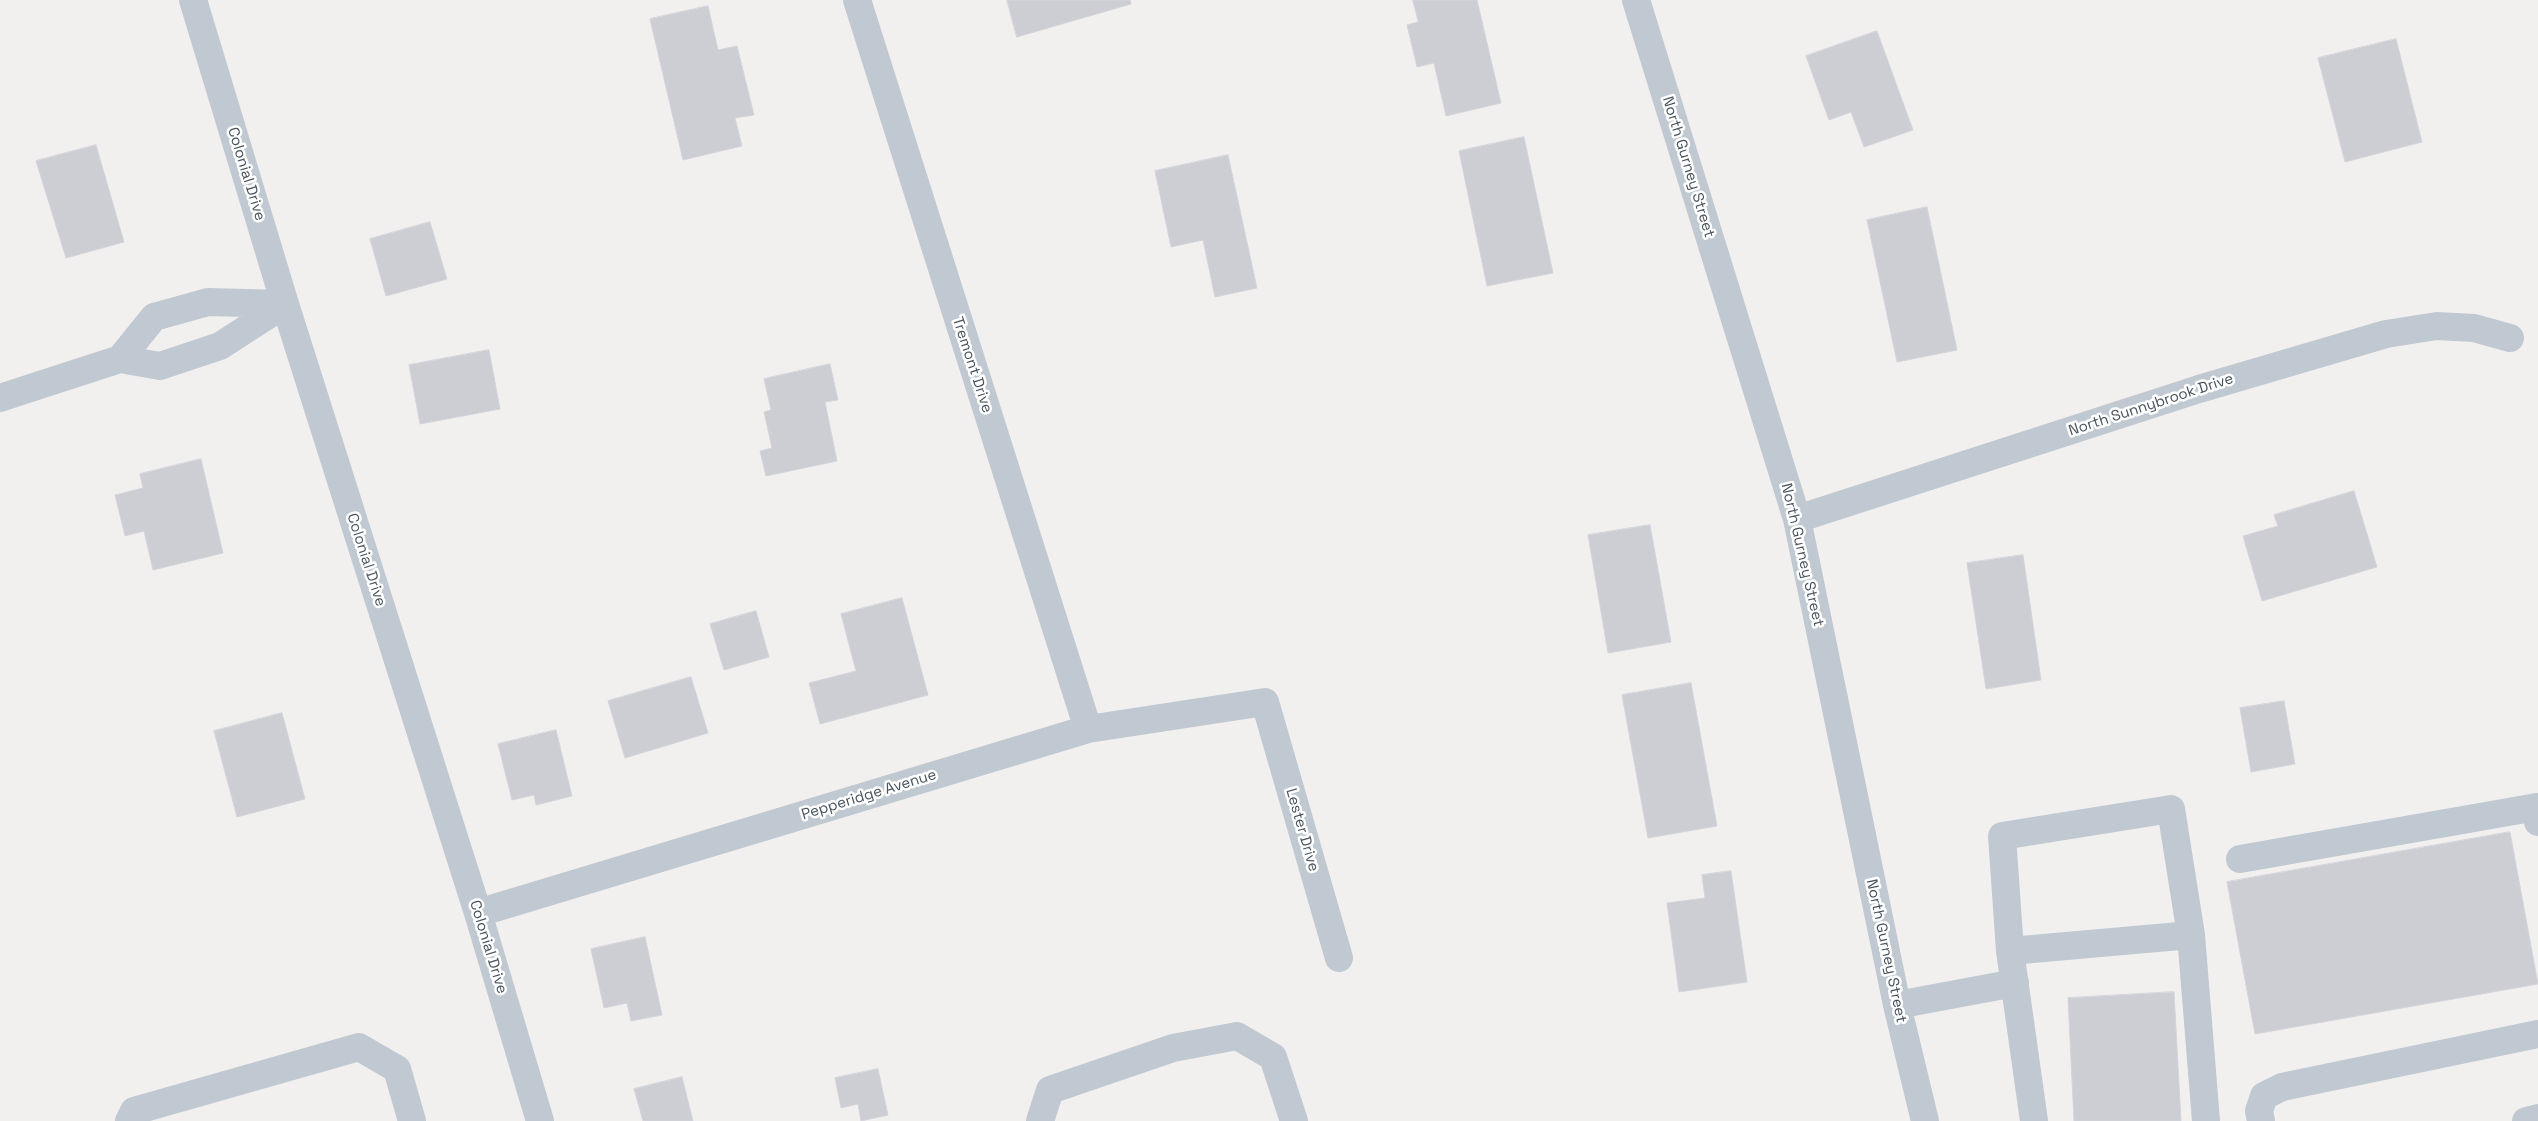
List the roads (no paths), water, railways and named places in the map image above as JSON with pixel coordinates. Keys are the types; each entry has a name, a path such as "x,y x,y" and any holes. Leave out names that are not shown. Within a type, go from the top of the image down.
{"street":[{"name":"Colonial Drive","path":"193,0 285,304 478,913 540,1121"},
{"name":"Tremont Drive","path":"858,0 1088,729"},
{"name":"North Gurney Street","path":"1636,0 1797,520 1897,1005 1925,1121"},
{"path":"120,358 154,317 208,302 285,304"},
{"path":"0,398 120,358 160,366 220,346 285,304"},
{"name":"North Sunnybrook Drive","path":"1797,520 2199,389 2386,334 2437,326 2474,328 2510,338"},
{"name":"Pepperidge Avenue","path":"478,913 1088,729 1265,702"},
{"name":"Lester Drive","path":"1265,702 1339,958"},
{"path":"2240,859 2537,807 2538,822"},
{"path":"2034,1121 2010,951 2002,836 2171,809 2191,936 2206,1121"},
{"path":"2010,951 2191,936"},
{"path":"1897,1005 2014,983"},
{"path":"2260,1121 2259,1111 2264,1096 2282,1087 2538,1034"},
{"path":"1040,1121 1050,1090 1174,1048 1237,1036 1273,1056 1294,1121"},
{"path":"129,1121 134,1111 359,1047 397,1069 412,1121"},
{"path":"2526,1121 2538,1118"}]}
